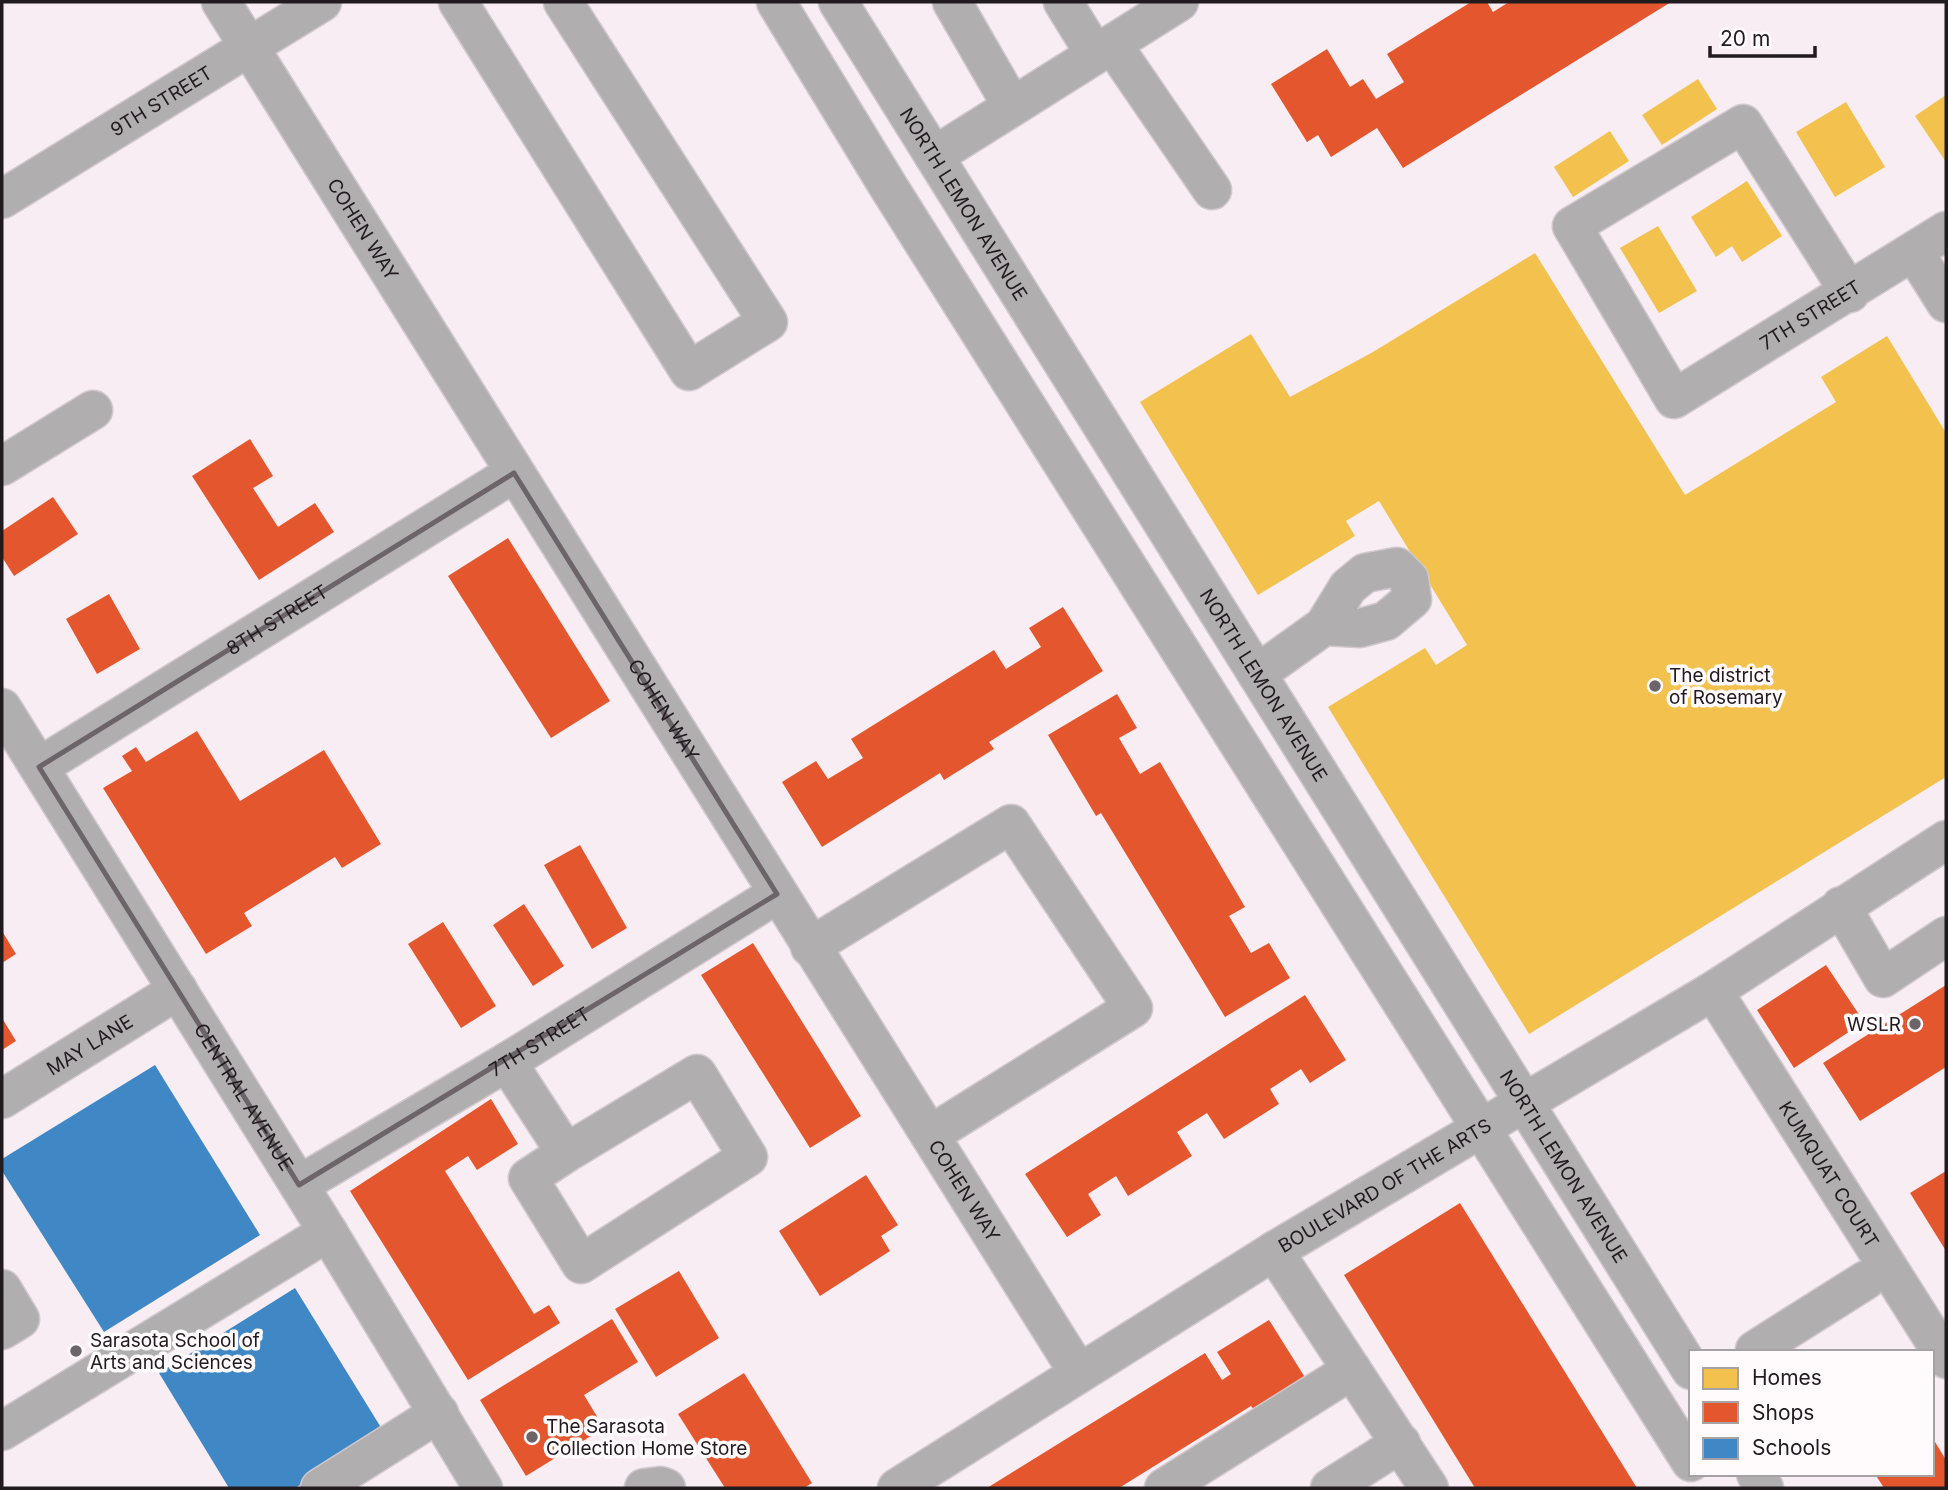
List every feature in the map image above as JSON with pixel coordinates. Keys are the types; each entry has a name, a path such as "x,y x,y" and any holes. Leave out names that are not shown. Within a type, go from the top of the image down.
{"street":[{"name":"COHEN WAY","path":"221,2 1078,1372"},
{"name":"9TH STREET","path":"2,200 322,2"},
{"path":"458,2 689,371 768,322 563,2"},
{"path":"776,2 888,186 1689,1459"},
{"name":"NORTH LEMON AVENUE","path":"838,2 1689,1367"},
{"path":"952,2 1012,106"},
{"path":"1063,2 1103,49 1212,190"},
{"path":"934,156 1180,2"},
{"name":"7TH STREET","path":"1850,293 1743,124 1572,226 1674,399 1850,293 1946,231"},
{"path":"1914,252 1946,303"},
{"path":"2,466 93,410"},
{"name":"8TH STREET","path":"39,767 514,473"},
{"path":"1257,674 1324,626"},
{"name":"CENTRAL AVENUE","path":"2,708 328,1232 483,1488"},
{"path":"810,947 1011,824 1133,1008 930,1135"},
{"name":"BOULEVARD OF THE ARTS","path":"897,1488 1274,1251 1713,990 1841,906 1945,843"},
{"name":"7TH STREET","path":"299,1185 507,1062 777,894"},
{"path":"1841,906 1883,978 1946,936"},
{"name":"MAY LANE","path":"2,1099 178,989"},
{"name":"KUMQUAT COURT","path":"1713,990 1946,1359"},
{"path":"507,1062 566,1153"},
{"path":"697,1074 748,1157 582,1264 528,1178 566,1153 697,1074"},
{"path":"2,1431 328,1232"},
{"path":"1274,1251 1429,1488"},
{"path":"1755,1350 1866,1280"},
{"path":"2,1289 20,1319 2,1330"},
{"path":"1164,1488 1352,1370"},
{"path":"320,1488 439,1413"},
{"path":"1330,1488 1401,1443"},
{"path":"644,1488 666,1488"}],"highlighted area":[{"path":"514,473 777,894 299,1185 39,767"}],"building: Homes":[{"path":"1698,79 1717,109 1662,145 1642,115"},
{"path":"1946,95 1946,162 1915,116"},
{"path":"1846,102 1885,167 1835,197 1796,132"},
{"path":"1610,131 1629,161 1573,197 1554,167"},
{"path":"1747,181 1782,236 1742,262 1732,246 1716,257 1691,217"},
{"path":"1658,226 1697,291 1659,313 1620,248"},
{"name":"The district of Rosemary","path":"1535,253 1685,495 1836,402 1821,377 1887,336 1946,433 1946,777 1529,1034 1328,707 1425,648 1436,665 1467,645 1379,501 1346,521 1355,536 1258,595 1140,402 1251,334 1290,397 1373,352"}],"building: Shops":[{"path":"1471,2 1487,2 1493,12 1509,2 1671,2 1403,168 1377,128 1331,157 1318,135 1307,142 1271,84 1327,49 1350,87 1363,79 1376,99 1404,82 1387,54"},
{"path":"250,439 273,476 253,488 278,527 315,503 334,532 259,580 192,476"},
{"path":"53,497 78,534 14,576 2,557 2,531"},
{"path":"508,538 610,701 551,738 448,576"},
{"path":"109,594 140,649 97,674 66,619"},
{"path":"1063,607 1103,671 989,742 994,749 944,780 940,773 822,847 782,782 816,761 828,779 863,758 851,739 994,650 1006,669 1041,647 1029,628"},
{"path":"1117,694 1137,728 1119,738 1140,774 1160,762 1245,907 1229,916 1251,953 1269,943 1290,978 1225,1017 1101,813 1096,816 1048,735"},
{"path":"197,731 240,801 324,750 381,844 342,868 335,857 244,913 252,926 206,954 103,788 132,771 122,756 136,747 146,762"},
{"path":"580,845 627,928 592,949 544,865"},
{"path":"524,904 564,966 533,986 493,925"},
{"path":"443,922 496,1006 461,1028 408,944"},
{"path":"2,931 16,954 2,963"},
{"path":"753,943 861,1116 810,1148 701,975"},
{"path":"1826,965 1864,1022 1794,1068 1757,1010"},
{"name":"WSLR","path":"1946,985 1946,1067 1860,1121 1823,1063"},
{"path":"1305,995 1346,1060 1310,1083 1301,1069 1270,1089 1279,1104 1224,1139 1207,1113 1177,1132 1192,1156 1128,1196 1116,1176 1088,1194 1101,1215 1067,1237 1025,1174"},
{"path":"2,1018 16,1041 2,1050"},
{"path":"491,1099 518,1144 477,1170 468,1156 445,1171 534,1314 549,1305 560,1323 468,1380 350,1191"},
{"path":"1946,1171 1946,1251 1910,1193"},
{"path":"866,1175 898,1225 881,1236 890,1251 820,1296 779,1231"},
{"path":"1460,1203 1637,1488 1475,1488 1344,1275"},
{"path":"679,1271 719,1338 656,1377 615,1309"},
{"path":"612,1319 638,1362 584,1395 604,1428 526,1476 480,1400"},
{"path":"1269,1320 1306,1379 1255,1411 1251,1406 1119,1488 987,1488 1205,1353 1222,1380 1231,1374 1217,1352"},
{"path":"744,1373 812,1483 804,1488 725,1488 678,1414"},
{"path":"1934,1440 1946,1460 1946,1488 1884,1488 1876,1476 1934,1476"}],"building: Schools":[{"path":"155,1065 260,1235 104,1332 2,1171 2,1159"},
{"path":"295,1288 385,1434 295,1488 229,1488 159,1373"}],"place":[{"name":"The district of Rosemary","path":"1655,686"},
{"name":"WSLR","path":"1915,1024"},
{"name":"Sarasota School of Arts and Sciences","path":"76,1351"},
{"name":"The Sarasota Collection Home Store","path":"532,1437"}]}
